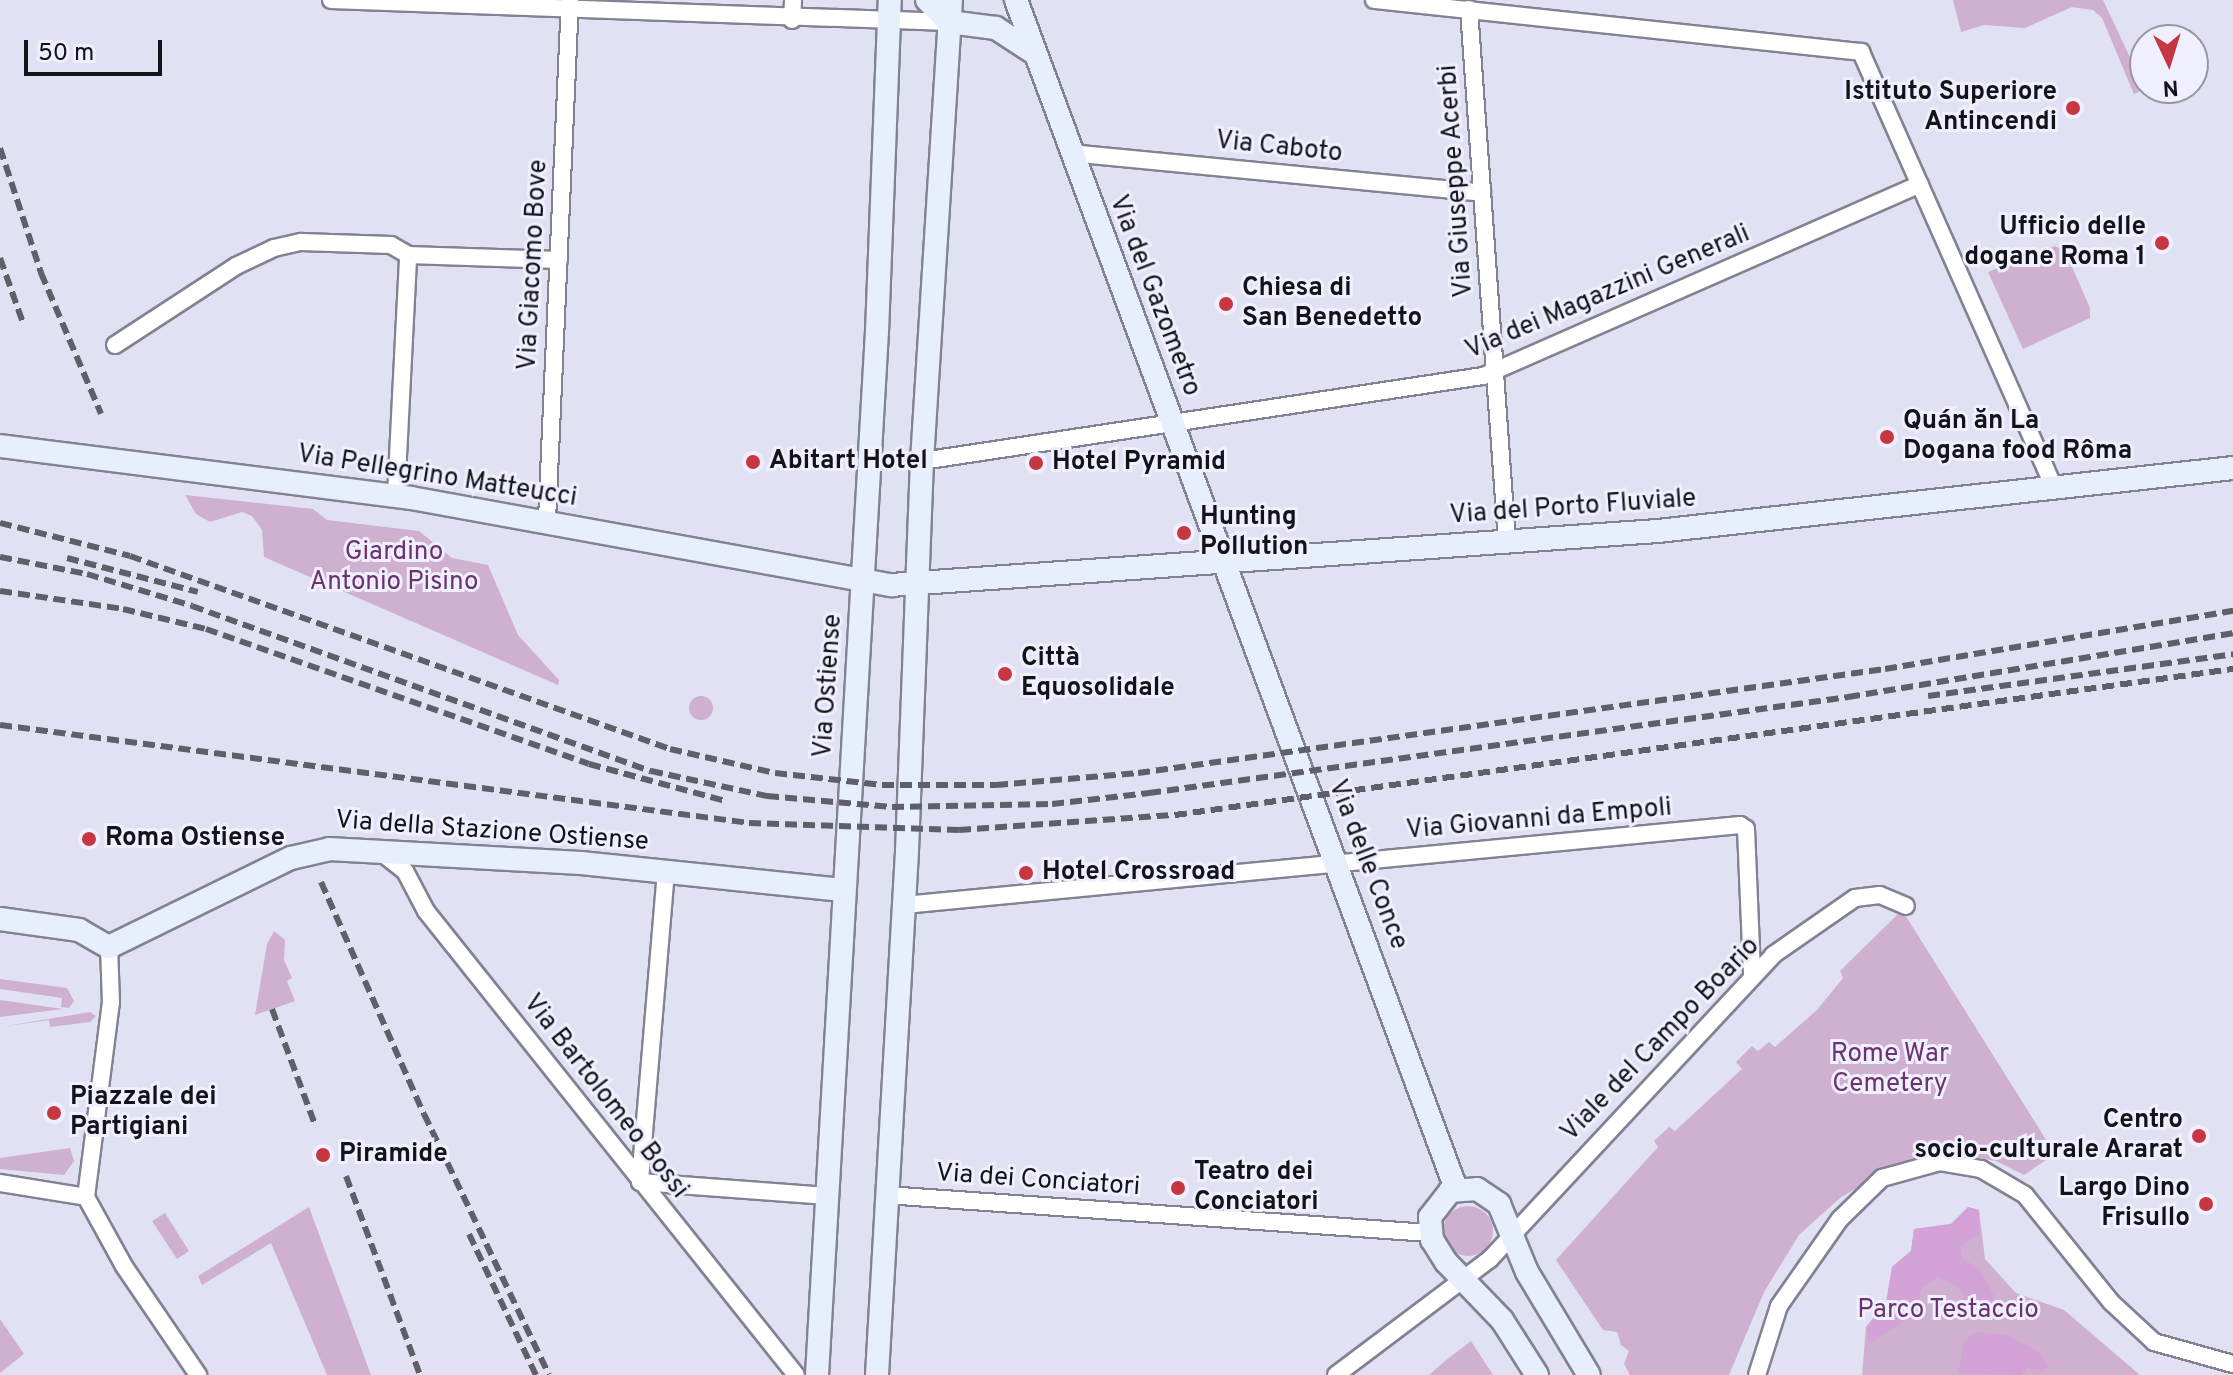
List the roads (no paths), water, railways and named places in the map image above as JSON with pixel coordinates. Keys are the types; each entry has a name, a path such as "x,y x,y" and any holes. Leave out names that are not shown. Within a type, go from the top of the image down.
{"main road":[{"name":"Via Ostiense","path":"817,1375 863,583 890,0"},
{"path":"927,0 996,28 1031,51"},
{"name":"Via del Gazometro","path":"1016,0 1031,51 1224,562"},
{"path":"877,1375 904,905 922,461 950,11"},
{"name":"Via Pellegrino Matteucci","path":"0,446 396,496 547,520 863,583 916,585"},
{"name":"Via del Porto Fluviale","path":"916,585 1796,519 2233,468"},
{"name":"Via delle Conce","path":"1224,562 1456,1189"},
{"name":"Via della Stazione Ostiense","path":"109,947 299,855 329,849 666,871 844,890"},
{"path":"0,919 79,930 109,947"},
{"path":"1537,1375 1502,1320 1440,1255 1430,1233 1435,1206 1456,1189 1477,1189 1492,1197 1532,1283 1589,1375"}],"street":[{"path":"331,0 570,6 889,23 950,11"},
{"path":"792,20 793,0"},
{"path":"1374,0 1859,51 2055,489"},
{"name":"Via Giacomo Bove","path":"547,520 570,6"},
{"name":"Via Giuseppe Acerbi","path":"1469,9 1507,542"},
{"name":"Via Caboto","path":"1070,153 1482,193"},
{"name":"Via dei Magazzini Generali","path":"922,461 1494,372 1920,184"},
{"path":"115,345 236,266 274,248 356,242 391,245 408,255 559,260"},
{"path":"396,496 408,255"},
{"name":"Via Giovanni da Empoli","path":"904,905 1740,825 1746,829 1752,974"},
{"name":"Via Bartolomeo Bossi","path":"378,851 405,871 426,911 796,1375"},
{"path":"666,871 640,1182 827,1196"},
{"name":"Viale del Campo Boario","path":"1511,1236 1752,974 1855,898 1880,895 1906,906"},
{"path":"109,947 111,1003 86,1197 124,1266 198,1375"},
{"path":"1757,1375 1779,1306 1840,1219 1882,1178 1940,1162 1981,1169 2025,1195 2101,1291 2154,1342 2233,1364"},
{"path":"0,1183 86,1197"},
{"name":"Via dei Conciatori","path":"886,1195 1379,1227 1430,1233"},
{"path":"1336,1375 1464,1280 1511,1236"}],"railway":[{"path":"0,148 41,273 101,414"},
{"path":"0,258 23,323"},
{"path":"0,523 130,556 670,749 775,773 882,785 996,785 1138,773 1885,669 2233,611"},
{"path":"0,557 87,574 192,606 651,771 767,796 892,807 1052,804 1149,793 1848,697 2233,633"},
{"path":"67,558 198,592"},
{"path":"0,591 123,609 206,629 589,764 725,801"},
{"path":"1928,696 2233,654"},
{"path":"0,725 749,823 959,830 1175,815 2233,669"},
{"path":"321,882 424,1114 549,1375"},
{"path":"272,1009 316,1127"},
{"path":"346,1176 420,1375"},
{"path":"469,1234 536,1375"}],"place":[{"name":"Istituto Superiore Antincendi","path":"2073,108"},
{"name":"Ufficio delle dogane Roma 1","path":"2162,243"},
{"name":"Chiesa di San Benedetto","path":"1226,304"},
{"name":"Quán ăn La Dogana food Rôma","path":"1887,437"},
{"name":"Abitart Hotel","path":"753,462"},
{"name":"Hotel Pyramid","path":"1036,463"},
{"name":"Hunting Pollution","path":"1184,533"},
{"name":"Città Equosolidale","path":"1005,674"},
{"name":"Roma Ostiense","path":"89,839"},
{"name":"Hotel Crossroad","path":"1026,873"},
{"name":"Piazzale dei Partigiani","path":"54,1113"},
{"name":"Centro socio-culturale Ararat","path":"2199,1136"},
{"name":"Piramide","path":"323,1155"},
{"name":"Teatro dei Conciatori","path":"1178,1188"},
{"name":"Largo Dino Frisullo","path":"2206,1204"}],"park label":[{"name":"Giardino Antonio Pisino","path":"394,568"},
{"name":"Rome War Cemetery","path":"1890,1070"},
{"name":"Parco Testaccio","path":"1948,1311"}]}
